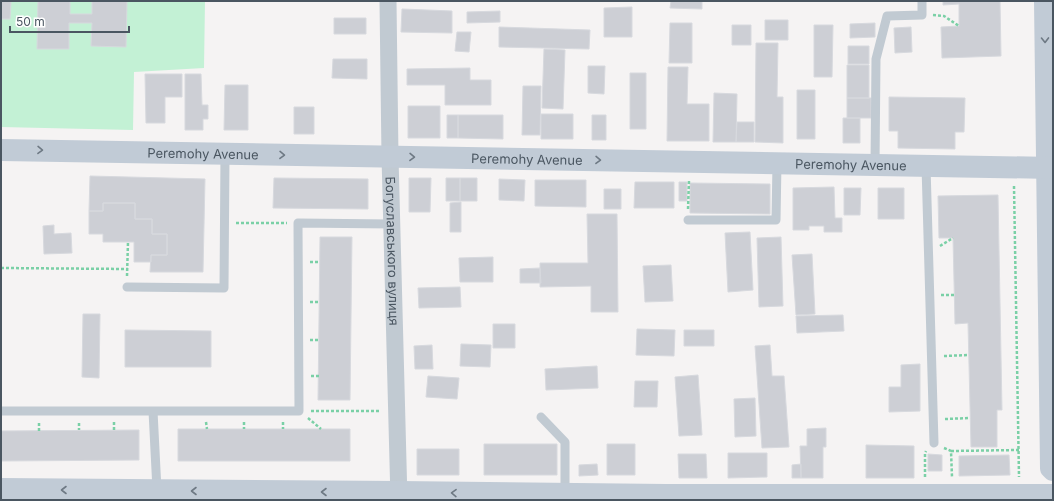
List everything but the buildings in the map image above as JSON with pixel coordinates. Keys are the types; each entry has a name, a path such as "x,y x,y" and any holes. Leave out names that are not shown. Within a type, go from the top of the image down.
{"main road":[{"path":"1044,1 1050,168 1051,468 1053,470"},
{"name":"Peremohy Avenue","path":"1,150 1050,168"},
{"path":"1,489 157,490 399,496 565,494 666,498 1053,495"}],"street":[{"name":"Богуславського вулиця","path":"388,1 390,157 399,496"}],"lane":[{"path":"875,165 876,59 887,16 922,15 922,1"},
{"path":"127,287 224,288 225,154"},
{"path":"688,220 776,220 777,163"},
{"path":"926,166 934,443"},
{"path":"1,411 299,410 298,224 392,224"},
{"path":"153,411 157,490"},
{"path":"541,417 565,442 565,494"}],"path":[{"path":"922,15 944,16 959,26"},
{"path":"688,220 689,162"},
{"path":"1013,167 1020,495"},
{"path":"224,223 298,224"},
{"path":"127,287 128,242"},
{"path":"1,268 128,269"},
{"path":"931,356 969,355"},
{"path":"299,410 397,410"},
{"path":"299,410 321,429"},
{"path":"934,419 970,418"},
{"path":"940,496 925,453 934,443 951,451 1019,450"},
{"path":"940,496 951,451"}],"green space":[{"path":"1,1 205,1 204,68 134,72 133,130 1,127"}]}
